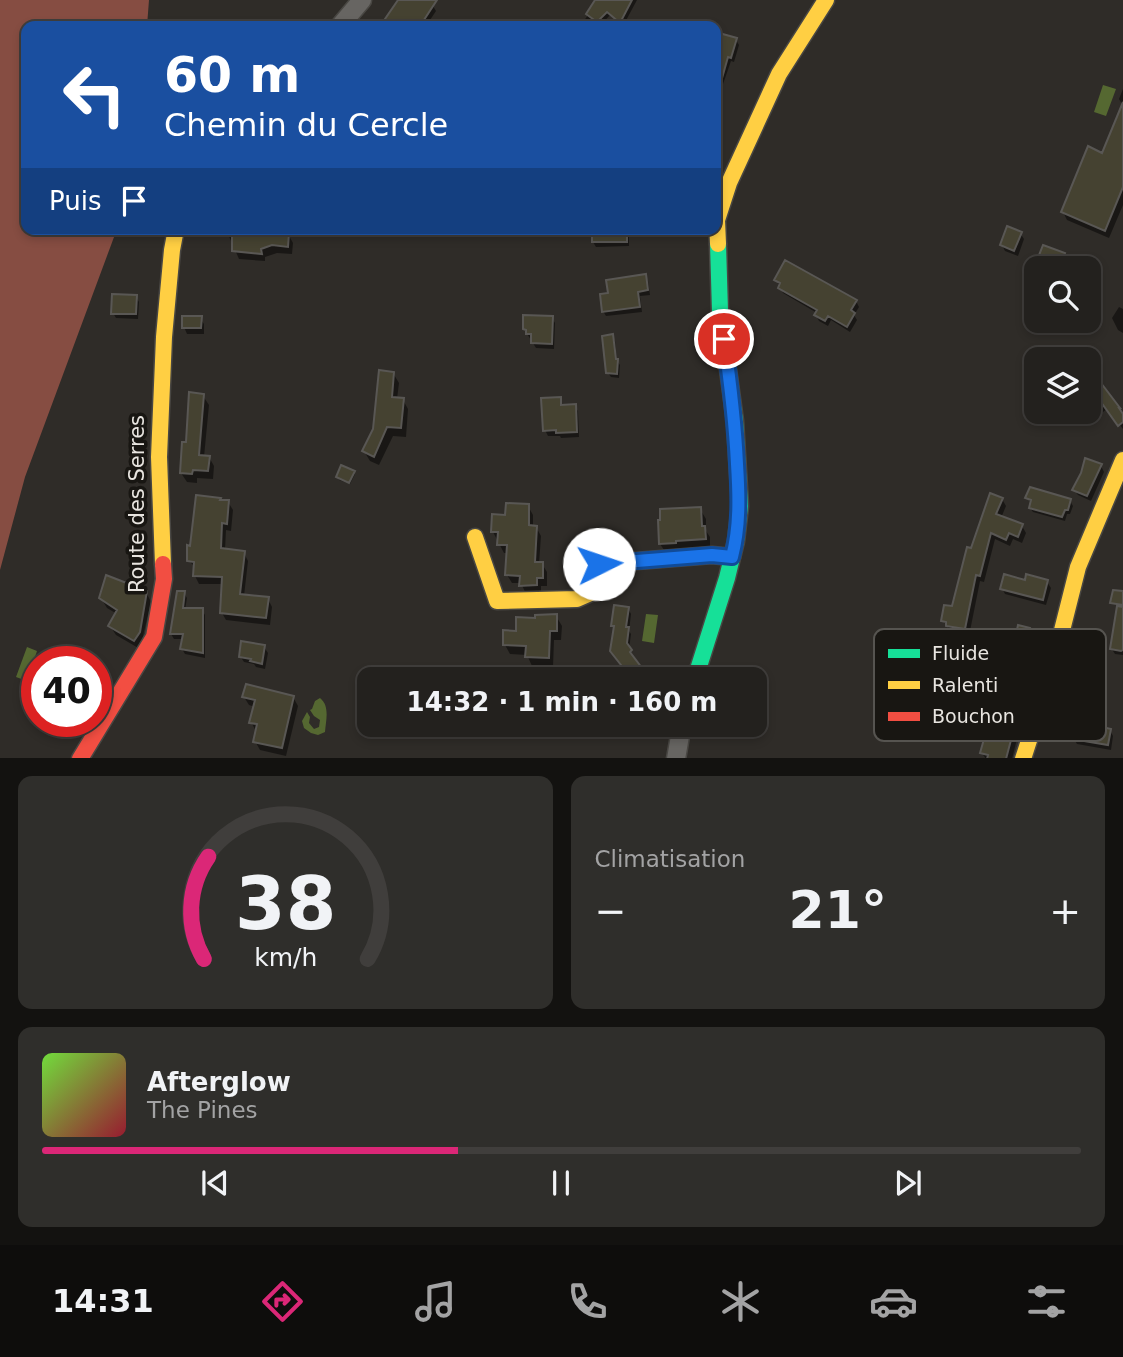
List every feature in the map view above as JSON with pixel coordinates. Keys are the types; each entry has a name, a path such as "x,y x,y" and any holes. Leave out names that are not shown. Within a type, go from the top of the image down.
{"street":[{"path":"344,21 362,0"},
{"path":"721,208 729,183 779,74 826,0"},
{"name":"Route des Serres","path":"80,758 154,637 164,579 159,457 163,337 175,235"},
{"path":"699,667 727,578 736,541 740,506 735,421 720,312 717,235"},
{"path":"1062,629 1078,567 1123,460"},
{"path":"475,537 497,601 577,599 593,592 599,564 712,555 732,557"},
{"path":"676,758 680,737"},
{"path":"1023,758 1029,741"}],"shaded area":[{"path":"0,0 149,0 147,21 21,21 21,235 115,235 25,477 0,570"},
{"path":"1103,85 1116,89 1106,116 1094,112"},
{"path":"646,614 658,615 654,643 642,641"},
{"path":"21,663 21,679 16,677"},
{"path":"320,698 325,705 326,718 325,732 318,735 304,728 302,721 307,712 309,723 314,729 319,727 320,720 310,710"}],"building":[{"path":"398,0 437,0 423,21 385,19"},
{"path":"595,0 632,0 621,21 607,12 598,21 586,14"},
{"path":"721,34 737,38 731,58 728,57 721,82"},
{"path":"1123,102 1123,187 1105,231 1061,212 1088,146 1102,153"},
{"path":"1007,226 1022,232 1014,251 1000,245"},
{"path":"232,235 289,235 288,247 272,245 261,249 262,254 232,251"},
{"path":"592,235 627,235 627,242 592,242"},
{"path":"1043,245 1065,253 1064,256 1039,256"},
{"path":"785,260 857,300 851,310 855,313 847,327 828,316 825,321 814,315 817,310 778,288 780,283 774,280"},
{"path":"646,274 648,290 638,292 640,307 602,312 600,294 608,293 606,280"},
{"path":"112,294 137,295 136,314 111,314"},
{"path":"523,315 553,316 552,344 531,343 531,334 526,334 523,329"},
{"path":"182,316 202,316 201,328 182,328"},
{"path":"613,334 618,359 617,374 606,373 602,336"},
{"path":"379,370 394,372 392,397 404,398 401,428 387,427 374,457 362,451 373,429"},
{"path":"1101,383 1120,408 1123,422 1118,426 1103,405 1101,406"},
{"path":"189,392 204,394 199,455 210,456 208,471 193,470 192,474 180,473 182,442 186,442"},
{"path":"561,397 561,405 576,404 577,432 543,431 541,398"},
{"path":"1085,458 1102,464 1087,496 1072,490"},
{"path":"341,465 355,471 349,483 336,477"},
{"path":"1030,487 1071,499 1068,510 1065,510 1062,517 1029,508 1031,500 1025,498"},
{"path":"990,493 1003,498 996,514 1023,524 1018,537 1009,533 1006,540 991,533 980,576 976,575 965,629 946,626 946,622 941,621 944,605 952,606 967,547 971,548"},
{"path":"196,495 229,500 227,524 222,523 221,548 245,551 240,594 269,597 266,618 220,613 222,577 193,576 194,562 187,561 187,545 190,546"},
{"path":"506,503 529,504 529,525 537,526 535,562 543,562 543,578 537,578 537,585 519,586 520,576 505,575 507,545 497,545 498,532 491,532 492,514 505,515"},
{"path":"701,507 706,539 659,544 660,509"},
{"path":"1004,574 1025,580 1026,574 1048,580 1043,600 1000,589"},
{"path":"106,575 147,591 140,632 134,641 108,626 117,610 99,598"},
{"path":"1113,590 1123,591 1123,605 1110,603"},
{"path":"177,591 185,591 183,608 203,608 203,653 180,649 183,634 170,634"},
{"path":"614,605 629,607 627,643 641,667 623,667 610,651 614,626 611,626"},
{"path":"1117,606 1123,607 1121,651 1110,649"},
{"path":"557,614 557,631 550,631 549,658 525,657 526,646 503,645 503,630 516,631 516,617 535,618 535,615"},
{"path":"1018,625 1030,628 1030,629 1017,629"},
{"path":"241,641 265,645 262,664 239,657"},
{"path":"246,684 294,696 282,748 253,742 257,724 249,723 255,700 242,697"},
{"path":"1106,728 1111,729 1108,745 1084,741 1106,741"},
{"path":"983,741 1011,741 1006,758 987,758 988,755 980,753"}],"traffic: fast":[{"path":"699,667 727,578 736,541 740,506 735,421 720,311 718,244"}],"traffic: slow":[{"path":"721,208 729,183 779,74 826,0"},
{"path":"163,564 159,457 164,337 175,235"},
{"path":"718,235 718,244"},
{"path":"1062,629 1078,567 1123,460"},
{"path":"475,537 497,601 577,599 593,592 599,564 712,555 732,557"},
{"path":"1023,758 1029,741"}],"traffic: jam":[{"path":"81,758 154,637 164,579 163,564"}],"route":[{"path":"599,564 712,555 732,557 740,506 735,421 724,339"}]}
